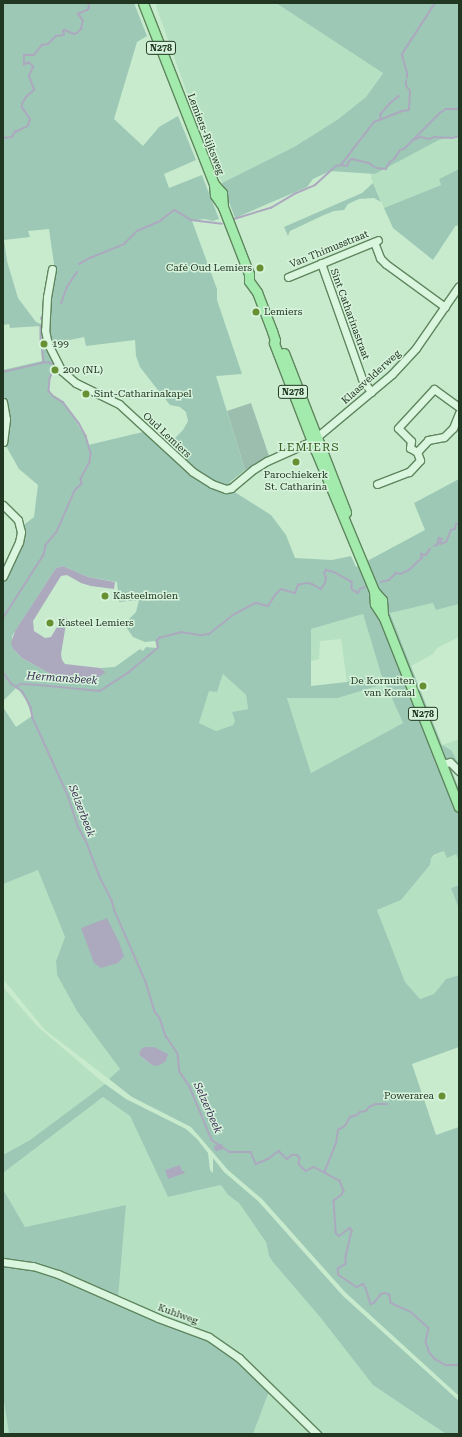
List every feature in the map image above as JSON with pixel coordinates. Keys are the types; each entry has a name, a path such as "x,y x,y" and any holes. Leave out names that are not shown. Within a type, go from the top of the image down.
{"main road":[{"name":"Lemiers-Rijksweg","path":"143,3 214,184 214,195 223,207 249,274 256,282 257,292 275,340 274,343 314,438 346,525 349,527 374,591 382,600 383,614 459,807"}],"street":[{"name":"Van Thimusstraat","path":"288,276 376,241 380,258 386,264 445,307"},
{"name":"Sint Catharinastraat","path":"321,263 362,378 371,392"},
{"name":"Oud Lemiers","path":"52,269 47,298 45,330 48,344 62,371 76,383 119,404 197,475 218,486 228,489 263,463 314,438"},
{"name":"Klaasvelderweg","path":"314,438 371,392 406,360 459,286"},
{"path":"454,294 459,300"},
{"path":"377,484 409,472 420,460 417,452 410,448 411,442 398,428 434,389 459,407"},
{"path":"3,402 6,419 3,442"},
{"path":"417,452 428,440 444,437 453,428 459,413"},
{"path":"3,505 18,520 21,532 19,542 3,576"},
{"path":"442,764 450,762 459,771"},
{"name":"Kuhlweg","path":"3,1262 33,1266 58,1274 153,1316 209,1337 239,1358 317,1434"}],"green space":[{"path":"3,3 134,3 147,36 137,42 114,119 143,146 159,127 178,116 196,160 164,174 169,188 202,175 219,219 213,221 204,219 192,221 217,289 217,300 242,374 216,376 245,470 230,482 233,491 271,515 286,535 295,558 332,560 351,556 356,567 425,530 414,503 459,479 459,604 436,610 433,603 390,613 442,745 451,750 459,764 459,769 449,764 459,789 459,862 456,854 447,858 444,851 434,855 431,858 430,865 401,900 377,910 405,982 420,999 434,994 446,979 459,975 459,1047 412,1064 436,1135 459,1127 459,1396 345,1292 262,1199 228,1170 191,1127 132,1097 109,1079 120,1069 77,1011 57,975 56,961 65,937 38,870 3,884 3,707 16,727 32,716 26,700 16,688 3,701 3,582 22,541 25,524 34,517 38,485 19,469 6,446 10,416 3,393 3,370 42,361 40,326 10,328 9,324 3,325","holes":["49,229 55,271 52,278 47,328 51,344 84,337 86,346 135,340 136,356 140,367 170,405 180,407 186,412 188,421 183,430 168,445 152,440 143,432 88,445 85,436 71,413 61,400 50,393 48,386 50,378 57,366 43,325 36,322 18,298 7,261 4,240 30,237 28,231","63,566 88,577 117,582 119,602 139,600 136,612 124,624 133,637 145,642 155,641 157,648 146,647 143,651 140,649 115,667 100,668 106,672 82,679 54,676 22,658 13,649 12,636 56,568","363,614 381,674 403,723 311,773 287,698 338,698 377,686 375,675 347,682 311,686 311,629","223,674 246,695 248,709 232,712 235,721 233,725 216,731 199,723 209,691 217,692","145,1047 154,1047 152,1065 139,1055"]},
{"path":"158,3 276,3 383,72 366,97 337,120 294,147 222,183 208,155 207,141 187,93 156,6"},
{"path":"276,3 459,3 459,135 439,140 375,174 330,171 313,179 307,187 235,218 222,183 294,147 337,120 366,97 383,73"},
{"path":"459,135 459,169 439,179 441,185 384,208 371,178 371,173 375,174 439,140"},
{"path":"459,169 459,227 456,225 433,260 393,228 384,208 441,185 439,179"},
{"path":"373,183 381,202 374,198 359,199 348,204 344,210 334,211 290,231 288,236 284,227 362,193"},
{"path":"251,403 269,456 245,470 227,411"},
{"path":"434,603 436,610 459,604 459,637 437,648 433,654 411,666 390,612"},
{"path":"363,614 381,674 403,723 311,773 287,698 338,698 377,686 375,676 347,682 341,639 320,641 319,659 311,661 311,629"},
{"path":"223,674 246,695 248,709 232,712 235,721 233,725 216,731 199,723 209,690 217,692"},
{"path":"459,739 459,764 451,750 442,745"},
{"path":"444,851 456,854 459,862 459,885 451,888 459,909 459,975 446,979 434,994 420,999 405,983 377,910 401,900 430,865 431,858"},
{"path":"38,869 65,937 56,961 57,975 77,1011 120,1069 109,1079 45,1030 3,979 3,884"},
{"path":"459,885 459,909 451,888"},
{"path":"3,987 37,1026 105,1084 30,1140 3,1155"},
{"path":"105,1084 126,1099 186,1129 197,1139 208,1153 210,1170 213,1173 213,1158 224,1172 258,1201 343,1296 459,1401 459,1434 446,1434 373,1385 320,1317 272,1261 269,1256 266,1242 239,1203 228,1195 221,1185 168,1197 130,1116 103,1097 3,1173 3,1155 30,1140"},
{"path":"103,1097 130,1116 168,1197 221,1185 228,1195 239,1203 266,1242 269,1256 272,1261 320,1317 371,1382 446,1434 253,1434 270,1389 117,1301 126,1205 25,1227 3,1189 3,1173"},
{"path":"3,1189 25,1227 126,1205 118,1298 31,1263 3,1260"},
{"path":"3,1263 32,1267 209,1339 238,1359 270,1389 253,1434 9,1434 3,1402"},
{"path":"4,1402 9,1434 3,1434"}],"shaded area":[{"path":"63,566 88,577 115,582 114,589 91,586 81,583 67,575 61,576 33,621 34,631 45,638 51,637 63,617 67,618 61,654 62,660 65,664 100,668 106,672 99,677 82,679 54,676 22,658 13,649 11,643 15,631 56,568"},
{"path":"107,918 124,956 118,963 101,968 94,963 81,928"},
{"path":"145,1047 154,1047 168,1054 166,1061 158,1066 152,1065 139,1055 141,1049"},
{"path":"180,1165 182,1171 185,1173 168,1179 165,1170"}],"waterway":[{"path":"3,138 12,137 15,132 28,126 30,119 22,108 22,104 26,97 34,90 29,76 33,67 29,63 24,65 24,55 34,55 42,45 48,44 56,36 64,35 63,31 65,30 74,34 77,33 81,29 83,21 78,14 89,8 88,3"},
{"path":"407,78 402,55 435,3"},
{"path":"234,219 271,208 294,194 315,185 336,166 341,165 374,122 402,111 409,110 410,91 406,86 406,81"},
{"path":"381,120 380,115 390,103 399,96"},
{"path":"377,168 386,169 400,150 404,149 440,113 446,109 459,109"},
{"path":"413,140 421,137 430,139 434,137 452,138 459,136"},
{"path":"341,165 347,166 349,161 352,159 369,163 375,167"},
{"path":"79,264 124,244 137,231 160,221 175,210 191,220 222,224"},
{"path":"61,304 67,287 77,272"},
{"path":"41,319 44,312"},
{"path":"41,326 41,340"},
{"path":"42,344 44,362"},
{"name":"Selzerbeek","path":"3,372 41,363 48,362 53,364 55,367 50,379 49,391 53,396 63,402 79,423 86,436 91,454 90,462 81,479 82,484 75,491 57,532 46,545 44,555 3,619"},
{"name":"Hermansbeek","path":"434,546 437,545 439,538 442,539 440,544 446,542 451,530 455,529 456,524 459,524"},
{"name":"Hermansbeek","path":"381,582 389,580 396,573 401,574 409,570 422,558 421,554 426,555 430,549"},
{"name":"Hermansbeek","path":"17,686 21,684 39,685 100,691 129,672 158,648 157,641 159,638 181,632 201,635 209,634 235,614 256,603 268,606 281,589 295,593 298,585 307,583 321,589 325,583 326,578 324,573 326,570 334,572 352,582 352,589 358,593 360,589 365,587"},
{"name":"Selzerbeek","path":"3,672 11,683 23,692 31,707 33,718 68,795 78,826 87,843 100,877 112,901 146,982 155,1012 160,1018 166,1036 178,1054 180,1072 190,1087 212,1140 230,1152 251,1152 256,1164 268,1159 279,1151 287,1159 292,1155 297,1155 300,1158 299,1164 306,1171 314,1167 340,1181 344,1191 342,1195 334,1201 336,1233 339,1236 350,1228 352,1231 346,1256 346,1264 338,1269 339,1275 357,1287 363,1284 366,1288 371,1304 374,1303 381,1294 385,1293 390,1295 391,1303 411,1312 429,1328 426,1342 430,1353 435,1359 446,1365 459,1365"},
{"path":"324,1173 336,1144 338,1130 345,1126 350,1117 366,1111 369,1107 376,1104 387,1104"}],"place":[{"name":"Café Oud Lemiers","path":"260,268"},
{"name":"Lemiers","path":"256,312"},
{"name":"199","path":"44,344"},
{"name":"200 (NL)","path":"55,370"},
{"name":"Sint-Catharinakapel","path":"86,394"},
{"name":"Parochiekerk St. Catharina","path":"296,462"},
{"name":"Kasteelmolen","path":"105,596"},
{"name":"Kasteel Lemiers","path":"50,623"},
{"name":"De Kornuiten van Koraal","path":"423,686"},
{"name":"Powerarea","path":"442,1096"}],"district":[{"name":"LEMIERS","path":"309,448"}]}
